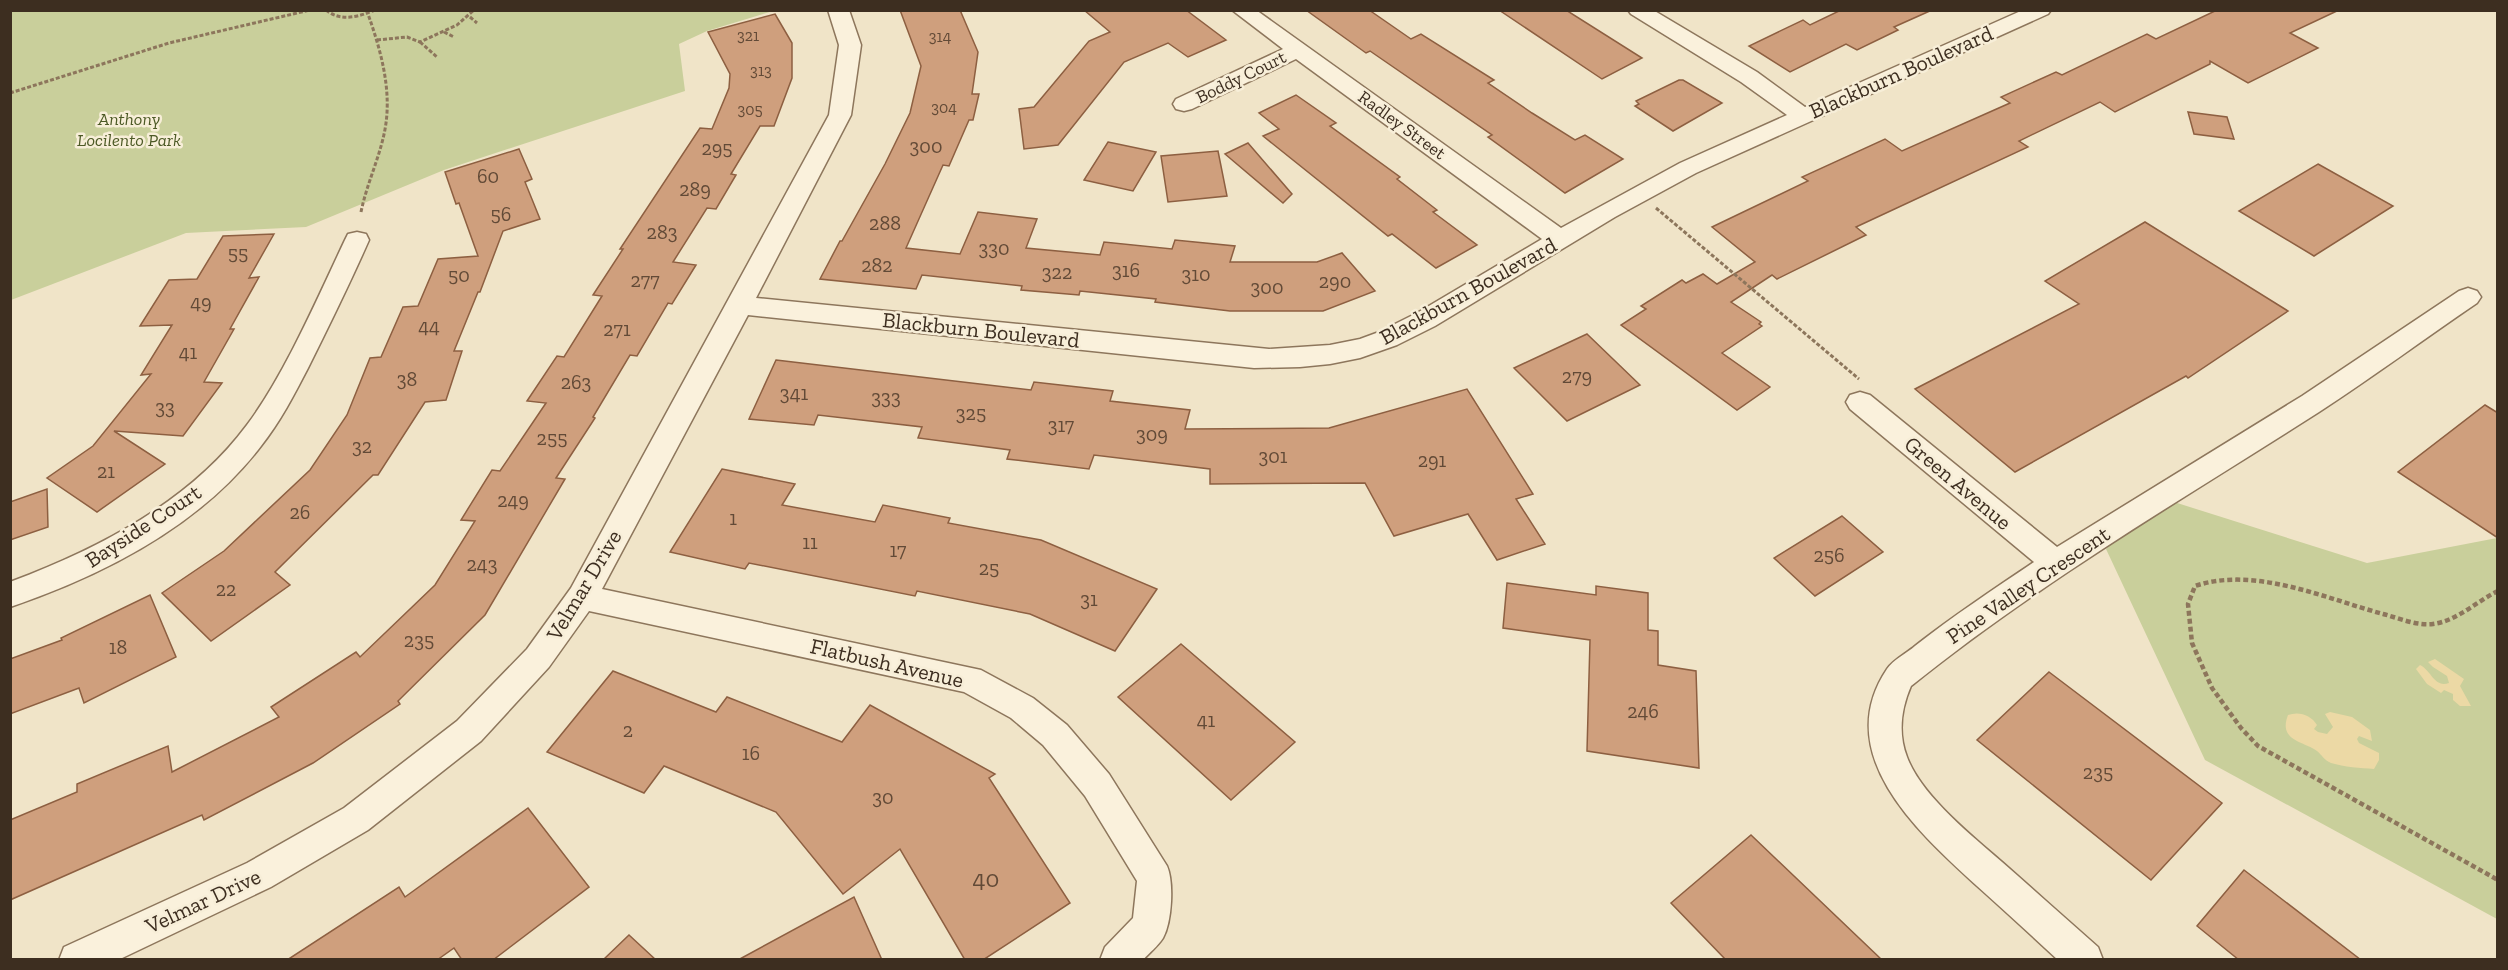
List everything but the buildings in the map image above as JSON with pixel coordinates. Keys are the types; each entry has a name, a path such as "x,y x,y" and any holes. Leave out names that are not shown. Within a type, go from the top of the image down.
{"street":[{"name":"Velmar Drive","path":"76,960 251,879 356,819 469,731 538,658 582,597 840,115 850,45 838,10"},
{"name":"Radley Street","path":"1242,10 1561,240"},
{"path":"1638,10 1722,60 1802,116"},
{"name":"Blackburn Boulevard","path":"740,305 1243,357 1294,359 1350,351 1397,335 1656,184 2028,12"},
{"name":"Boddy Court","path":"1185,105 1298,50"},
{"name":"Bayside Court","path":"10,595 74,569 136,536 201,490 227,466 250,441 270,412 357,240"},
{"name":"Pine Valley Crescent","path":"2085,960 1942,831 1904,786 1890,758 1884,726 1890,697 1899,676 1957,631 2056,563 2312,403 2468,297"},
{"name":"Green Avenue","path":"1864,394 2056,563"},
{"name":"Flatbush Avenue","path":"582,597 970,680 1022,708 1055,735 1097,786 1155,878 1150,926 1118,960"}],"path":[{"path":"10,93 169,43 310,10"},
{"path":"326,10 339,17 368,14 375,10"},
{"path":"420,42 470,17 474,10"},
{"path":"361,212 386,122 386,99 378,40 368,14"},
{"path":"470,17 477,23"},
{"path":"443,32 454,37"},
{"path":"378,40 407,37 420,42 437,57"},
{"path":"1651,203 1864,394"},
{"path":"2498,591 2482,598 2449,620 2432,624 2412,622 2334,601 2284,584 2248,580 2205,581 2195,586 2188,604 2192,643 2212,688 2241,728 2258,746 2498,880"}],"green space":[{"name":"Anthony Locilento Park","path":"11,10 773,11 707,31 679,44 685,91 444,170 306,227 186,233 11,300"},
{"path":"2155,496 2367,563 2497,538 2497,919 2205,760 2106,549"}],"sand":[{"path":"2435,659 2464,679 2460,686 2471,706 2460,706 2453,700 2453,694 2444,690 2441,693 2427,684 2416,669 2420,665 2436,681 2449,683 2447,676 2428,662"},
{"path":"2330,712 2352,717 2370,730 2372,741 2359,736 2357,739 2359,743 2379,753 2379,760 2374,769 2331,763 2317,751 2294,739 2286,730 2288,715 2300,714 2308,716 2317,725 2314,729 2318,732 2327,734 2333,727 2325,714"}]}
